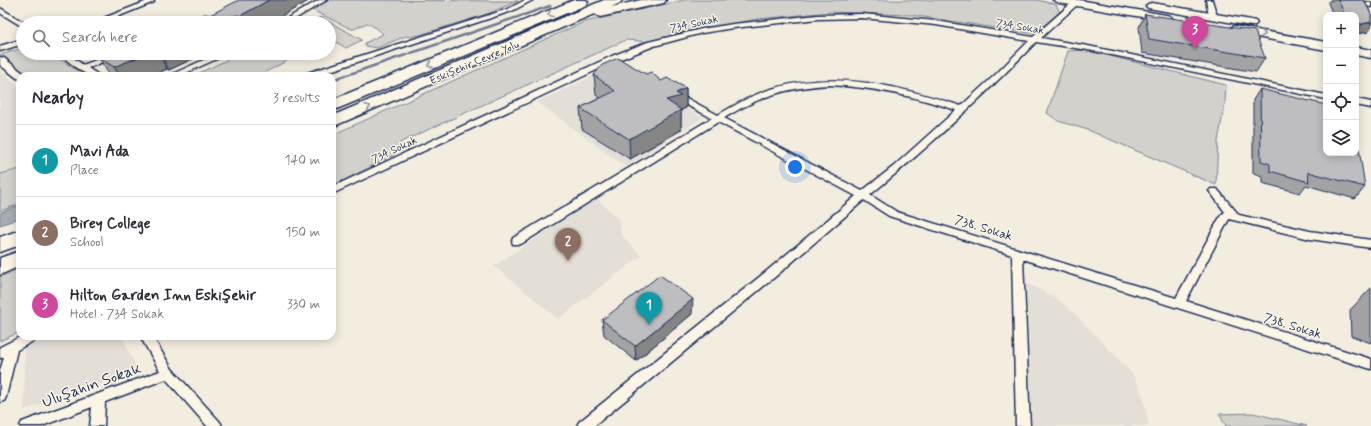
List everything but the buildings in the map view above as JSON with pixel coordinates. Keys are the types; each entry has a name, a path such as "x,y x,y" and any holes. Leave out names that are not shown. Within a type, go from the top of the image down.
{"highway":[{"name":"Eskişehir Çevre Yolu","path":"336,104 586,0"},
{"name":"Eskişehir Çevre Yolu","path":"336,120 615,0"},
{"path":"548,30 591,15 659,0"},
{"path":"336,97 389,82"},
{"path":"0,232 16,226"},
{"path":"0,245 16,239"},
{"path":"0,267 16,260"}],"main road":[{"path":"1059,0 1077,1 1323,45"},
{"path":"1112,0 1323,35"},
{"path":"1359,41 1371,43"},
{"path":"1359,52 1371,54"}],"street":[{"path":"296,16 324,0"},
{"path":"319,72 510,10 530,0"},
{"path":"577,0 586,0"},
{"path":"1209,0 1213,16"},
{"path":"1340,0 1371,5"},
{"path":"113,16 151,1"},
{"path":"584,426 772,273 896,168 998,76 1034,40 1077,1"},
{"path":"0,10 16,20"},
{"name":"734 Sokak","path":"336,189 615,58 651,44 702,31 762,22 818,17 862,16 936,23 1088,48 1323,96"},
{"path":"0,49 16,43"},
{"path":"0,54 16,49"},
{"path":"615,58 628,66"},
{"path":"0,60 16,72"},
{"path":"71,60 89,72"},
{"path":"82,68 103,60"},
{"path":"181,72 210,60"},
{"path":"517,241 718,119 760,96 783,88 815,83 858,85 893,89 961,109"},
{"name":"738. Sokak","path":"666,90 863,195 892,214 1371,364"},
{"path":"1359,103 1371,105"},
{"path":"1214,190 1234,217"},
{"path":"1179,304 1226,215 1310,235 1371,244"},
{"path":"1017,252 1023,426"},
{"path":"0,353 25,340"},
{"path":"148,340 168,373 215,426"},
{"path":"0,397 12,347"},
{"name":"Uluşahin Sokak","path":"27,426 168,373"},
{"path":"97,426 98,400"}],"shaded area":[{"path":"329,0 518,1 487,14 419,35 410,37 406,36 377,48 365,46 365,43 383,34 374,26 367,23 351,29 336,22 336,16 324,16 312,10"},
{"path":"684,0 1036,0 1056,4 1060,13 1036,34 911,15 830,12 758,19 702,29 650,42 626,40 401,142 394,155 336,184 336,133 584,22"},
{"path":"336,25 362,40 346,48 336,42"},
{"path":"16,50 16,60 61,60 80,72 20,72 0,57 0,55"},
{"path":"1086,50 1226,85 1225,103 1218,141 1216,185 1088,130 1058,121 1047,113 1068,51"},
{"path":"226,60 288,60 266,72 201,72"},
{"path":"620,64 702,118 626,167 537,102"},
{"path":"0,71 16,85 16,169 0,173"},
{"path":"16,170 16,205 0,211 0,174"},
{"path":"596,198 620,220 621,234 641,256 558,319 494,266"},
{"path":"16,207 16,219 0,225 0,213"},
{"path":"16,270 16,334 0,341 0,277"},
{"path":"1026,283 1056,298 1075,314 1132,373 1143,396 1149,426 1032,426"},
{"path":"33,340 124,340 138,372 24,410 25,344"},
{"path":"1253,413 1307,426 1226,426 1219,414"}],"waterway":[{"path":"336,79 550,6"}],"place":[{"name":"Hilton Garden Inn Eskişehir","path":"1195,49"},
{"name":"Birey College","path":"568,261"},
{"name":"Mavi Ada","path":"649,325"}]}
